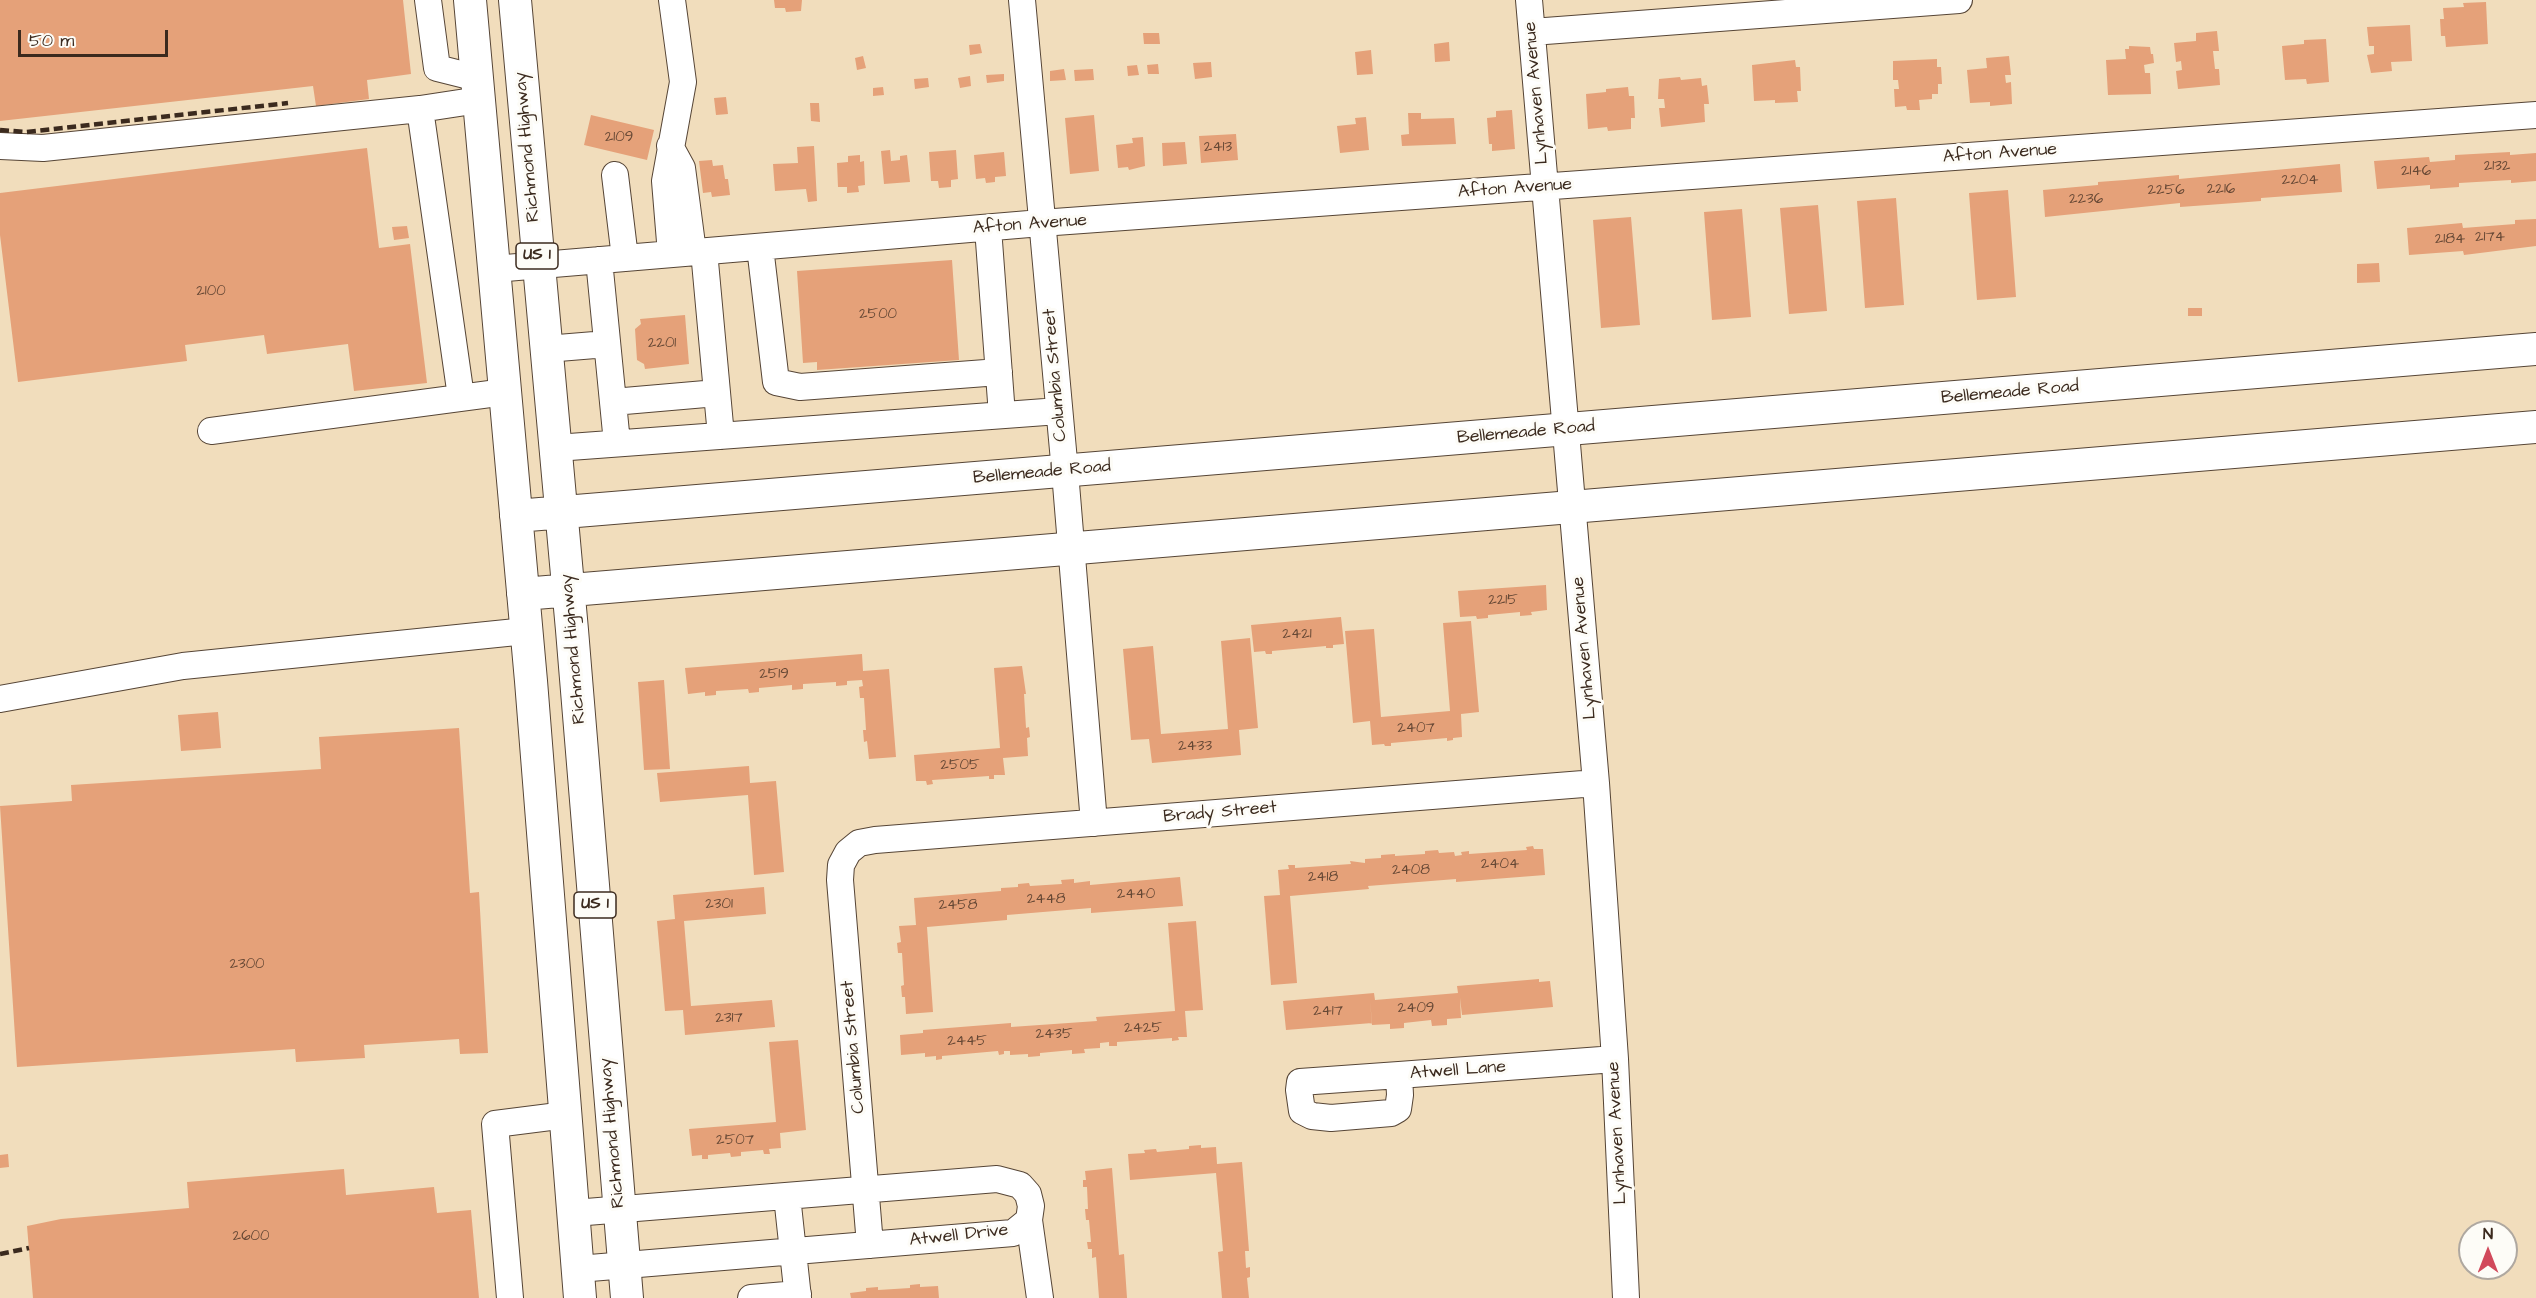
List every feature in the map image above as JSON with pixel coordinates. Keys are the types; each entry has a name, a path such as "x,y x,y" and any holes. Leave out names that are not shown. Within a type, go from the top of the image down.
{"main road":[{"name":"US 1","path":"470,0 523,594 579,1283"},
{"name":"Richmond Highway","path":"515,0 569,590 627,1298"},
{"name":"Bellemeade Road","path":"516,516 2536,349"},
{"path":"523,594 2536,427"}],"street":[{"path":"428,0 437,68 478,89"},
{"path":"672,0 682,82 670,146 682,168 689,253 717,393 721,436"},
{"name":"Columbia Street","path":"1022,0 1094,823"},
{"name":"Lynhaven Avenue","path":"1529,0 1596,783 1615,1059 1626,1298"},
{"path":"1532,32 1959,0"},
{"path":"0,146 43,148 420,109 478,89"},
{"path":"420,109 460,397"},
{"name":"Afton Avenue","path":"494,269 1041,223 2536,115"},
{"path":"615,175 625,258"},
{"path":"988,228 1002,415"},
{"path":"760,247 776,382 800,387 999,372"},
{"path":"599,260 617,443"},
{"path":"546,349 607,344"},
{"path":"211,431 505,392"},
{"path":"613,402 717,393"},
{"path":"556,448 1059,411"},
{"path":"0,699 183,666 526,631"},
{"name":"Brady Street","path":"848,852 860,843 875,840 1596,783"},
{"name":"Columbia Street","path":"848,852 841,865 840,880 870,1245"},
{"name":"Atwell Lane","path":"1399,1075 1398,1109 1391,1113 1341,1117 1311,1116 1302,1111 1300,1082 1615,1059"},
{"path":"510,1298 495,1124 566,1115"},
{"name":"Atwell Drive","path":"574,1213 997,1179 1008,1180 1020,1185 1028,1194 1031,1206 1029,1220 1013,1233 624,1265 579,1283"},
{"path":"751,1298 798,1296 787,1196"},
{"path":"1029,1220 1040,1298"}],"building":[{"path":"0,0 403,0 411,74 367,80 369,99 316,106 313,86 0,121"},
{"path":"774,0 802,0 801,11 786,12 785,8 775,8"},
{"path":"2486,2 2488,44 2446,47 2445,36 2441,36 2440,19 2444,19 2443,8 2464,7 2463,3"},
{"path":"2410,25 2412,61 2391,62 2392,71 2371,73 2367,55 2374,54 2374,46 2369,46 2367,27"},
{"path":"2217,31 2219,51 2213,51 2215,69 2219,69 2220,85 2178,89 2176,71 2182,70 2181,61 2176,62 2174,43 2196,41 2196,33"},
{"path":"1143,33 1159,33 1160,44 1144,44"},
{"path":"2326,39 2329,82 2307,84 2306,79 2285,80 2282,46 2304,44 2304,40"},
{"path":"1449,42 1450,61 1435,62 1434,44"},
{"path":"980,44 982,53 970,55 969,45"},
{"path":"2129,46 2150,47 2154,63 2144,65 2145,73 2150,73 2151,94 2108,95 2106,60 2126,59 2125,49 2129,49"},
{"path":"1371,50 1373,74 1357,75 1355,52"},
{"path":"863,56 866,68 857,70 855,58"},
{"path":"2009,56 2011,75 2005,75 2006,83 2011,82 2012,104 1990,106 1990,102 1970,103 1967,70 1987,68 1986,58"},
{"path":"1937,59 1937,67 1941,67 1942,84 1938,84 1938,94 1932,94 1932,99 1919,100 1920,110 1907,110 1906,106 1895,107 1894,89 1899,89 1898,80 1893,80 1893,61"},
{"path":"1795,60 1796,67 1800,67 1801,91 1797,91 1798,102 1754,101 1752,65"},
{"path":"1211,62 1212,77 1195,79 1193,63"},
{"path":"1158,64 1159,74 1148,74 1147,65"},
{"path":"1137,65 1139,75 1128,76 1127,66"},
{"path":"1064,69 1066,80 1050,81 1050,71"},
{"path":"1093,69 1094,80 1075,81 1074,70"},
{"path":"1004,74 1004,81 987,83 986,75"},
{"path":"970,76 971,86 960,88 958,78"},
{"path":"1680,77 1681,80 1701,78 1702,86 1707,85 1709,104 1704,104 1705,122 1661,127 1659,108 1665,108 1664,99 1658,99 1659,79"},
{"path":"928,78 929,87 915,89 914,79"},
{"path":"883,87 884,95 873,96 873,88"},
{"path":"1628,87 1629,96 1634,96 1635,118 1631,118 1631,129 1608,131 1607,127 1588,129 1586,94"},
{"path":"726,97 728,114 716,115 714,98"},
{"path":"810,103 819,103 820,122 811,121"},
{"path":"1512,110 1515,149 1492,151 1492,144 1489,144 1487,118 1496,117 1496,111"},
{"path":"1408,113 1421,113 1421,119 1454,118 1456,144 1402,146 1401,135 1409,134"},
{"path":"591,115 654,130 647,160 584,145"},
{"path":"1094,115 1099,171 1070,174 1065,118"},
{"path":"1366,117 1369,150 1340,153 1337,126 1356,124 1355,118"},
{"path":"1236,134 1238,160 1201,163 1199,136"},
{"path":"1143,137 1145,166 1129,170 1128,167 1118,168 1116,145 1133,143 1132,138"},
{"path":"1185,142 1187,164 1163,166 1162,143"},
{"path":"814,146 817,201 808,202 806,189 775,191 773,164 798,163 797,147"},
{"path":"367,148 379,248 410,244 427,383 354,391 348,344 267,354 264,335 185,345 187,361 18,382 0,235 0,193"},
{"path":"890,150 891,161 900,160 900,156 907,155 910,182 884,184 881,151"},
{"path":"956,150 958,179 951,180 951,187 939,188 938,181 931,181 929,152"},
{"path":"1004,152 1006,176 995,177 995,182 986,183 985,178 976,179 974,155"},
{"path":"2510,152 2510,155 2536,153 2536,181 2459,183 2459,187 2430,189 2430,185 2377,189 2374,161 2429,157 2430,162 2455,160 2455,155"},
{"path":"860,155 860,162 864,161 865,185 858,186 859,192 847,193 847,187 838,187 837,163 848,162 848,156"},
{"path":"712,160 713,166 723,165 730,195 712,197 711,192 703,193 699,161"},
{"path":"2340,164 2342,192 2180,207 2180,203 2045,217 2043,190 2098,185 2098,182 2179,175 2179,179"},
{"path":"2008,190 2016,297 1977,300 1969,193"},
{"path":"1896,198 1904,305 1865,308 1857,201"},
{"path":"1818,205 1827,311 1789,314 1780,208"},
{"path":"1742,209 1751,317 1712,320 1704,212"},
{"path":"1631,217 1640,325 1601,328 1593,220"},
{"path":"2536,219 2536,246 2464,255 2463,251 2409,255 2407,228 2462,223 2463,228 2515,224 2515,220"},
{"path":"407,226 409,238 394,240 392,227"},
{"path":"952,260 959,360 817,370 817,362 803,363 797,271"},
{"path":"2379,263 2380,282 2357,283 2357,264"},
{"path":"2188,308 2202,308 2202,316 2188,316"},
{"path":"685,315 689,364 645,369 644,364 637,360 635,329 641,324 640,319"},
{"path":"1546,585 1547,610 1520,616 1520,612 1488,615 1488,618 1477,619 1476,616 1460,617 1458,591"},
{"path":"1341,617 1344,644 1333,645 1333,648 1326,648 1326,646 1272,651 1272,654 1266,654 1265,651 1254,652 1251,625"},
{"path":"1471,621 1479,712 1461,714 1462,737 1447,741 1447,738 1391,743 1391,746 1372,745 1370,721 1353,723 1345,631 1374,629 1381,717 1450,711 1443,623"},
{"path":"1250,638 1258,728 1239,730 1241,755 1152,763 1149,739 1131,740 1123,649 1153,646 1161,734 1228,729 1221,641"},
{"path":"862,654 863,671 889,669 896,757 869,759 863,730 866,730 864,698 860,698 859,687 863,686 862,680 847,681 847,685 836,686 836,682 803,684 803,689 792,690 792,685 759,688 759,692 749,693 748,689 716,691 716,695 705,696 705,692 688,694 685,668"},
{"path":"1022,666 1026,694 1024,694 1026,728 1029,727 1030,737 1027,738 1028,756 1003,758 1005,775 994,775 994,779 989,779 989,776 932,780 933,784 927,785 926,781 916,781 914,755 1000,748 994,668"},
{"path":"664,680 670,769 644,770 638,682"},
{"path":"218,712 221,748 181,751 178,715"},
{"path":"459,728 470,893 479,892 488,1053 460,1054 459,1039 364,1045 365,1058 296,1062 295,1049 17,1067 0,806 72,801 71,785 321,769 319,737"},
{"path":"749,766 750,783 776,781 784,872 754,875 748,795 660,802 657,773"},
{"path":"1533,846 1534,849 1543,849 1545,875 1368,886 1369,889 1290,896 1297,983 1271,985 1264,896 1280,895 1278,870 1289,869 1288,865 1295,865 1295,868 1351,864 1350,861 1365,863 1365,859 1381,858 1381,855 1425,854 1425,851 1438,850 1439,853 1454,852 1455,856 1469,851 1469,854 1527,850 1526,847"},
{"path":"1180,877 1183,906 1091,913 1091,908 1007,915 1007,920 927,927 933,1012 906,1014 905,997 902,997 901,986 904,985 902,953 898,953 897,943 901,942 899,926 916,925 914,898 1001,891 1001,888 1018,887 1018,884 1029,883 1030,886 1062,884 1061,880 1074,879 1074,883 1090,881 1090,885"},
{"path":"764,887 766,914 684,921 691,1006 772,1000 775,1027 685,1035 683,1010 665,1011 657,921 675,919 673,895"},
{"path":"1196,921 1203,1010 1185,1011 1187,1037 1178,1037 1179,1040 1172,1041 1172,1038 1117,1042 1117,1046 1109,1046 1109,1042 1100,1043 1100,1048 1084,1049 1085,1053 1072,1054 1072,1050 1040,1053 1040,1056 1028,1057 1028,1054 1010,1055 1010,1051 1004,1051 1004,1054 999,1055 998,1051 942,1056 942,1059 936,1060 936,1056 925,1057 925,1053 901,1055 900,1035 923,1033 923,1030 1011,1023 1011,1027 1097,1021 1096,1017 1175,1011 1168,923"},
{"path":"1539,979 1539,982 1550,981 1553,1007 1462,1015 1460,998 1461,1018 1447,1019 1447,1025 1432,1026 1431,1020 1404,1023 1404,1028 1390,1029 1390,1024 1372,1025 1372,1023 1286,1030 1283,1001 1374,993 1375,1000 1458,993 1457,986"},
{"path":"798,1040 806,1130 780,1133 781,1148 769,1149 770,1154 764,1154 763,1150 741,1152 741,1156 731,1157 730,1153 708,1155 708,1159 702,1159 702,1155 692,1156 689,1129 776,1122 769,1042"},
{"path":"1201,1145 1201,1148 1216,1147 1217,1164 1242,1162 1249,1251 1245,1251 1246,1268 1250,1267 1250,1277 1247,1278 1249,1298 1222,1298 1218,1252 1223,1251 1216,1173 1130,1180 1128,1154 1145,1153 1144,1150 1156,1149 1157,1152 1189,1149 1189,1146"},
{"path":"8,1154 9,1167 0,1168 0,1155"},
{"path":"1112,1168 1119,1255 1124,1254 1127,1298 1099,1298 1096,1257 1092,1258 1092,1249 1088,1249 1087,1242 1091,1242 1089,1220 1086,1220 1085,1209 1088,1209 1087,1187 1083,1187 1083,1180 1086,1180 1085,1171"},
{"path":"344,1169 346,1195 434,1187 437,1213 471,1210 479,1298 33,1298 27,1226 61,1219 189,1208 187,1182"},
{"path":"920,1284 920,1287 938,1286 939,1298 851,1298 850,1293 866,1291 866,1288 878,1287 878,1290 910,1288 910,1285"}],"railway":[{"path":"0,130 26,132 288,103"},
{"path":"0,1254 29,1248"}]}
